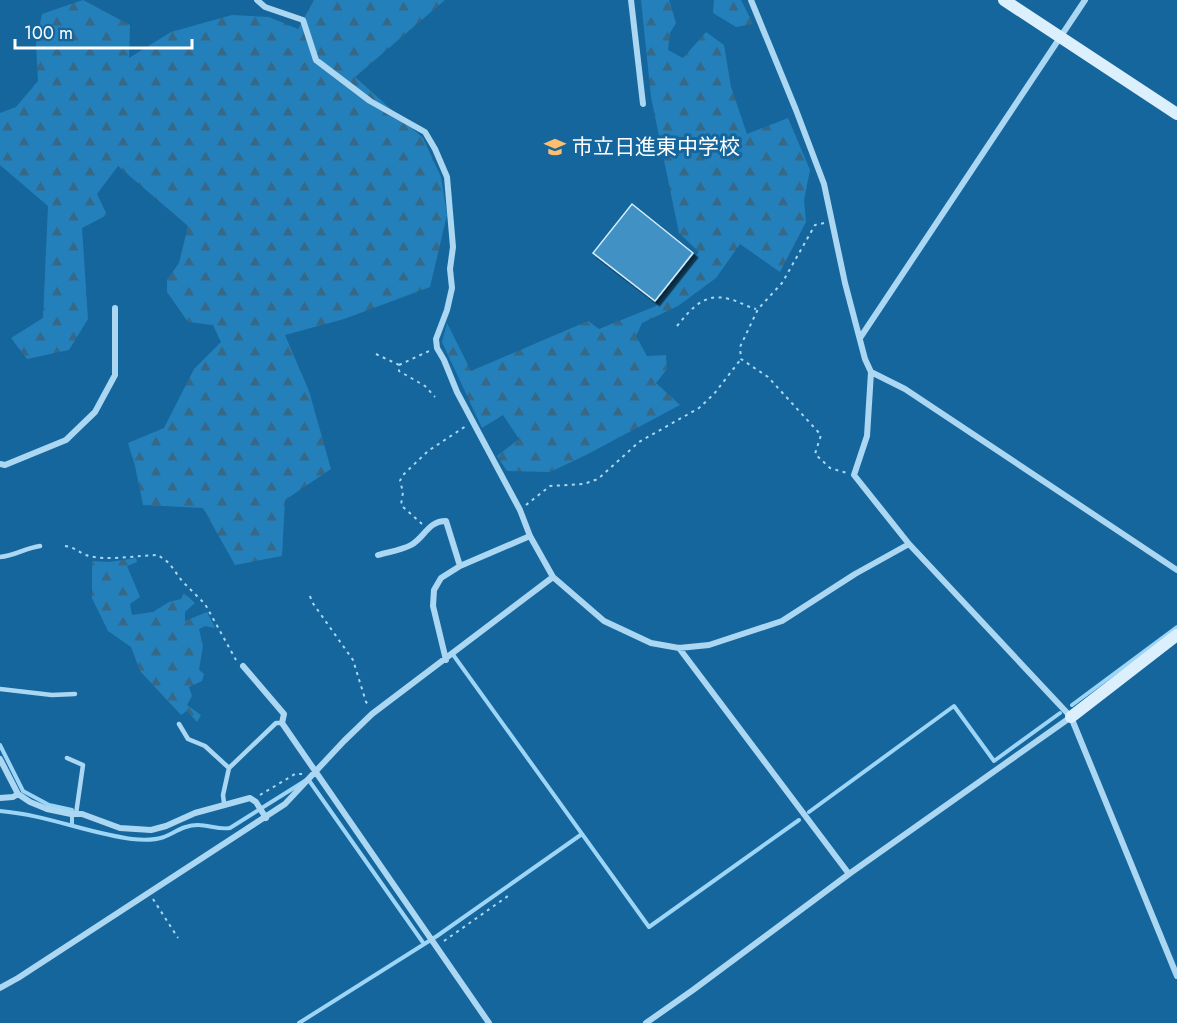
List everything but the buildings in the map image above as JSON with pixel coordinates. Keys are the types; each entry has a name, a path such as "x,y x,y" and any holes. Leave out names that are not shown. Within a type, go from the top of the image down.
{"street":[{"path":"257,0 265,7 303,20 316,60 370,101 424,132 435,149 447,177 453,247 450,269 452,288 447,310 436,339 437,348 457,392 553,577 604,621 651,643 679,648 709,645 782,621 855,574 909,544"},
{"path":"631,0 643,104"},
{"path":"751,0 824,184 845,283 865,359 871,372 867,436 854,475 909,544 1071,717 1177,976"},
{"path":"1004,0 1177,114"},
{"path":"860,338 1084,0"},
{"path":"0,464 5,465 66,440 95,412 115,375 115,308"},
{"path":"871,372 905,389 1177,570"},
{"path":"378,555 412,545 426,529 439,521 446,521 460,566"},
{"path":"446,660 433,606 434,590 441,578 460,566 530,536"},
{"path":"0,988 285,804 344,741 375,712 553,577"},
{"path":"646,1023 849,874 1071,717 1177,636"},
{"path":"679,648 849,874"},
{"path":"243,666 284,714 282,723 489,1023"},
{"path":"0,759 18,794 30,802 47,809 82,814 120,828 155,830 224,803 250,798 266,818"},
{"path":"0,798 14,797 18,794"}],"lane":[{"path":"0,557 18,555 22,550 40,546"},
{"path":"0,689 52,695 75,694"},
{"path":"224,803 223,795 229,768 276,723 282,723"},
{"path":"179,724 189,739 205,746 229,768"},
{"path":"67,758 83,765 76,814"}],"path":[{"path":"520,510 550,486 584,484 598,479 639,442 699,408 714,394 741,358 740,347 758,309 782,283 814,225 832,222"},
{"path":"677,326 690,310 711,297 727,298 758,309"},
{"path":"376,354 399,365 437,348"},
{"path":"741,358 768,377 821,435 816,454 830,468 854,475"},
{"path":"399,365 399,371 425,386 435,397"},
{"path":"426,529 401,505 404,492 400,481 402,476 428,451 474,421"},
{"path":"65,546 74,547 86,555 107,557 158,555 169,563 182,581 205,604 236,660 243,666"},
{"path":"310,597 353,660 366,702 375,712"},
{"path":"253,800 295,774 302,774"},
{"path":"149,892 178,938"},
{"path":"436,946 508,896"}],"green space":[{"path":"83,0 130,25 129,58 171,32 232,15 269,17 298,29 314,0 445,0 355,77 423,138 441,177 447,215 430,287 344,319 285,335 309,391 331,469 285,500 282,556 235,565 203,508 143,505 128,443 164,428 194,369 221,342 213,325 188,322 167,292 167,280 179,263 188,226 118,166 97,194 107,215 82,228 88,319 69,350 27,359 11,338 43,318 48,206 0,165 0,113 16,107 38,81 36,44 42,14"},
{"path":"641,0 669,0 676,23 670,33 668,50 683,58 706,32 724,45 731,87 747,134 788,118 810,170 804,200 806,222 780,272 740,244 716,278 678,306 642,323 636,336 647,356 666,355 667,369 656,383 680,405 550,472 507,471 497,456 519,439 503,415 482,428 442,342 447,323 471,371 588,321 599,329 656,306 699,252 679,233 651,97"},
{"path":"714,0 741,0 753,24 736,27 713,13"},
{"path":"136,558 137,562 127,566 140,597 130,604 132,615 153,612 169,602 181,599 184,593 195,603 185,612 185,621 207,612 215,628 205,626 199,629 203,646 199,670 204,674 202,681 189,687 192,696 187,705 201,715 197,722 187,711 181,715 140,671 131,647 108,631 92,598 92,561 109,562"}],"waterway":[{"path":"1072,705 1177,627"},
{"path":"454,656 649,927 799,820"},
{"path":"809,812 954,706 994,761 1060,713"},
{"path":"0,745 23,791 49,805 72,810 72,824"},
{"path":"0,811 34,816 115,836 152,839 164,837 193,825 230,828 308,779 424,944"},
{"path":"299,1023 437,936 582,834"}],"place":[{"name":"市立日進東中学校","path":"555,147"}]}
